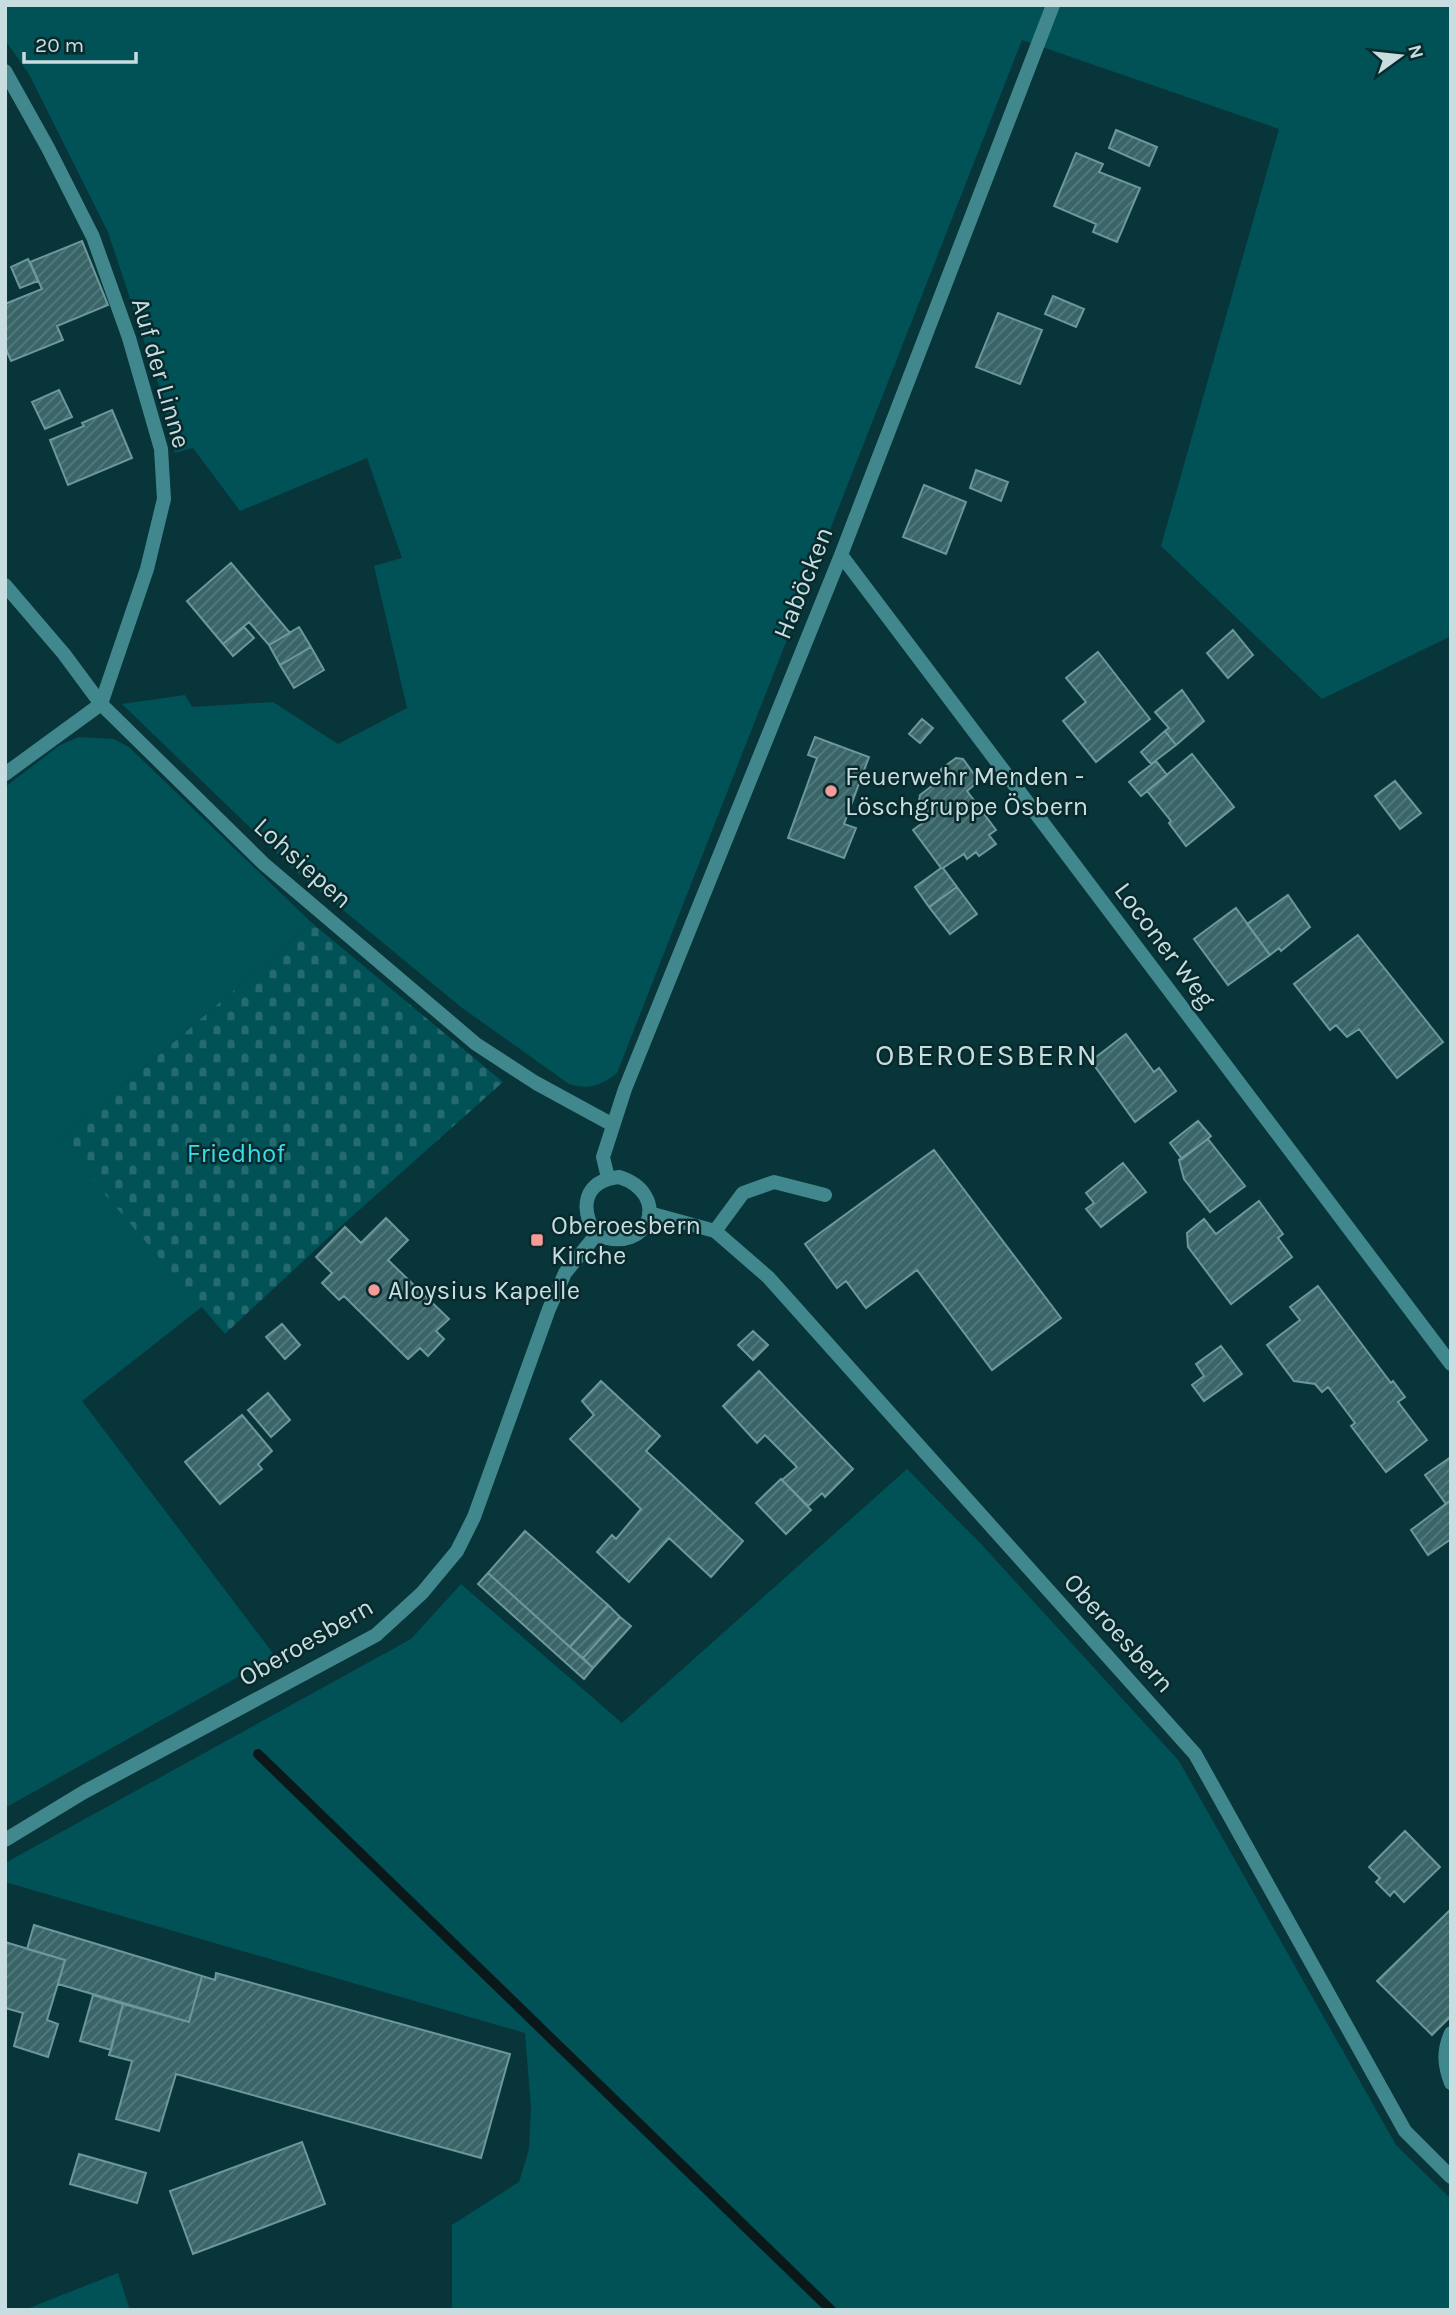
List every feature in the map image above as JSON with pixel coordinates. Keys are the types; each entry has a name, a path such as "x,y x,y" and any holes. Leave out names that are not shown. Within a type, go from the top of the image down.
{"street":[{"name":"Haböcken","path":"608,1178 603,1157 625,1088 841,555 1053,5"},
{"name":"Auf der Linne","path":"5,71 93,237 129,338 161,449 164,499 147,569 101,704"},
{"name":"Loconer Weg","path":"841,555 1451,1364"},
{"name":"Lohsiepen","path":"5,585 64,654 101,704 264,864 476,1044 536,1083 613,1125"},
{"path":"5,774 101,704"},
{"path":"619,1177 633,1181 642,1188 648,1198 649,1213 646,1224 629,1239 617,1241 596,1235 589,1224 585,1206 594,1187 608,1178 619,1177"},
{"path":"715,1231 743,1194 774,1182 825,1195"},
{"name":"Oberoesbern","path":"649,1213 715,1231 768,1277 1195,1754 1405,2131 1451,2178"},
{"name":"Oberoesbern","path":"5,1840 84,1792 376,1635 422,1593 457,1551 474,1517 549,1309 565,1273 596,1235"},
{"path":"1451,2033 1444,2052 1445,2069 1451,2083"}],"green space":[{"path":"5,5 1451,5 1451,636 1322,699 1161,546 1279,129 1022,40 617,1073 594,1086 569,1084 461,1007 292,868 122,704 185,695 192,707 273,702 338,744 407,708 374,566 402,558 367,458 240,511 193,448 175,453 159,386 108,232 29,74 5,40"},
{"path":"79,737 114,739 129,747 312,923 59,1141 203,1306 82,1401 275,1656 5,1808 5,787 60,745"},
{"name":"Friedhof","path":"312,923 503,1082 225,1334 59,1141"},
{"path":"907,1469 982,1545 1179,1761 1396,2145 1451,2199 1451,2310 452,2310 452,2225 519,2182 529,2149 531,2108 525,2033 5,1882 5,1863 411,1639 461,1584 622,1723"},
{"path":"118,2273 130,2310 24,2310"}],"building":[{"path":"1116,130 1157,147 1149,166 1109,148"},
{"path":"1076,153 1103,164 1099,172 1140,188 1117,242 1093,232 1096,224 1054,206"},
{"path":"82,241 108,305 57,326 63,340 11,361 5,347 5,304 42,289 30,262"},
{"path":"28,259 38,281 20,288 11,267"},
{"path":"1053,296 1084,309 1076,327 1045,314"},
{"path":"998,313 1042,330 1020,384 976,367"},
{"path":"59,390 72,417 45,429 32,402"},
{"path":"112,410 132,458 68,485 50,440 84,426 82,423"},
{"path":"976,470 1008,482 1001,501 970,488"},
{"path":"924,485 966,502 946,554 903,537"},
{"path":"231,563 290,633 269,645 249,622 223,644 187,601"},
{"path":"244,627 254,638 233,656 223,644"},
{"path":"299,627 311,647 280,665 269,645"},
{"path":"1233,630 1253,655 1228,678 1207,653"},
{"path":"311,647 324,670 294,688 280,665"},
{"path":"1098,652 1150,719 1096,762 1063,721 1086,702 1066,678"},
{"path":"1182,690 1204,721 1176,745 1165,731 1169,728 1155,712"},
{"path":"922,719 933,728 920,743 909,734"},
{"path":"1165,731 1176,745 1151,764 1141,752"},
{"name":"Feuerwehr Menden - Löschgruppe Ösbern","path":"815,737 869,757 844,824 856,828 844,858 788,838 817,758 808,755"},
{"path":"1192,754 1234,807 1186,846 1169,823 1171,821 1147,791"},
{"path":"956,758 963,759 979,781 967,791 996,830 989,835 996,844 979,856 976,852 967,859 964,854 943,868 957,887 929,907 915,887 941,868 913,830 931,817 919,801 920,795 941,779 941,769"},
{"path":"1156,761 1167,775 1141,796 1129,782"},
{"path":"1395,781 1421,813 1400,829 1375,796"},
{"path":"957,887 977,914 950,934 929,907"},
{"path":"1288,895 1310,927 1281,951 1279,948 1270,955 1247,924"},
{"path":"1236,908 1270,955 1228,985 1194,939"},
{"path":"1358,935 1443,1042 1397,1078 1359,1029 1347,1037 1336,1025 1330,1030 1294,984"},
{"path":"1126,1034 1154,1072 1159,1068 1176,1091 1135,1122 1091,1061"},
{"path":"1198,1121 1211,1136 1182,1159 1170,1143"},
{"path":"1208,1139 1245,1186 1210,1212 1184,1179 1179,1160"},
{"path":"934,1150 1061,1318 992,1370 917,1270 866,1308 846,1281 837,1288 805,1244"},
{"path":"1123,1163 1146,1192 1101,1227 1086,1209 1094,1203 1086,1193"},
{"path":"1259,1201 1283,1234 1278,1238 1292,1257 1231,1304 1188,1247 1187,1233 1204,1219 1216,1234"},
{"name":"Aloysius Kapelle","path":"386,1218 408,1240 388,1260 449,1319 436,1331 444,1339 428,1356 420,1348 408,1359 344,1296 339,1300 322,1283 332,1273 316,1257 345,1227 361,1243"},
{"path":"1318,1286 1391,1383 1393,1381 1405,1397 1398,1402 1427,1440 1386,1472 1351,1426 1355,1423 1328,1387 1322,1392 1315,1384 1294,1381 1267,1345 1300,1320 1290,1307"},
{"path":"282,1324 300,1345 285,1359 266,1337"},
{"path":"753,1331 768,1345 753,1360 738,1345"},
{"path":"1221,1346 1242,1374 1204,1401 1192,1385 1204,1376 1196,1364"},
{"path":"759,1371 853,1469 825,1497 822,1493 808,1506 782,1480 797,1467 765,1435 757,1443 723,1406"},
{"path":"601,1381 660,1436 646,1451 743,1541 711,1577 669,1538 629,1582 597,1552 612,1535 616,1539 641,1509 570,1439 594,1415 582,1401"},
{"path":"268,1393 290,1420 271,1437 248,1410"},
{"path":"242,1415 272,1451 258,1464 262,1469 220,1504 185,1462"},
{"path":"1451,1457 1451,1500 1446,1504 1425,1475"},
{"path":"781,1479 811,1510 786,1534 756,1503"},
{"path":"1451,1500 1451,1539 1428,1555 1411,1530"},
{"path":"525,1531 608,1605 570,1647 488,1573"},
{"path":"488,1573 593,1668 584,1679 478,1584"},
{"path":"608,1605 620,1617 583,1658 570,1647"},
{"path":"620,1617 631,1626 593,1668 583,1658"},
{"path":"1405,1831 1440,1867 1404,1902 1394,1891 1390,1896 1376,1882 1380,1878 1369,1867"},
{"path":"1451,1909 1451,2016 1432,2035 1377,1981"},
{"path":"34,1925 202,1976 189,2022 58,1984 65,1960 27,1949"},
{"path":"5,1942 65,1960 47,2020 58,2024 48,2057 14,2046 23,2013 5,2008"},
{"path":"216,1973 510,2054 481,2158 176,2074 159,2131 116,2119 132,2061 109,2055 123,2004 189,2022 202,1976 215,1980"},
{"path":"93,1995 123,2004 111,2050 80,2041"},
{"path":"302,2142 325,2204 193,2254 170,2191"},
{"path":"79,2154 146,2173 137,2203 70,2184"}],"waterway":[{"path":"258,1754 831,2310"}],"place":[{"name":"Feuerwehr Menden - Löschgruppe Ösbern","path":"831,791"},
{"name":"Oberoesbern Kirche","path":"537,1240"},
{"name":"Aloysius Kapelle","path":"374,1290"}],"district":[{"name":"OBEROESBERN","path":"987,1055"}]}
